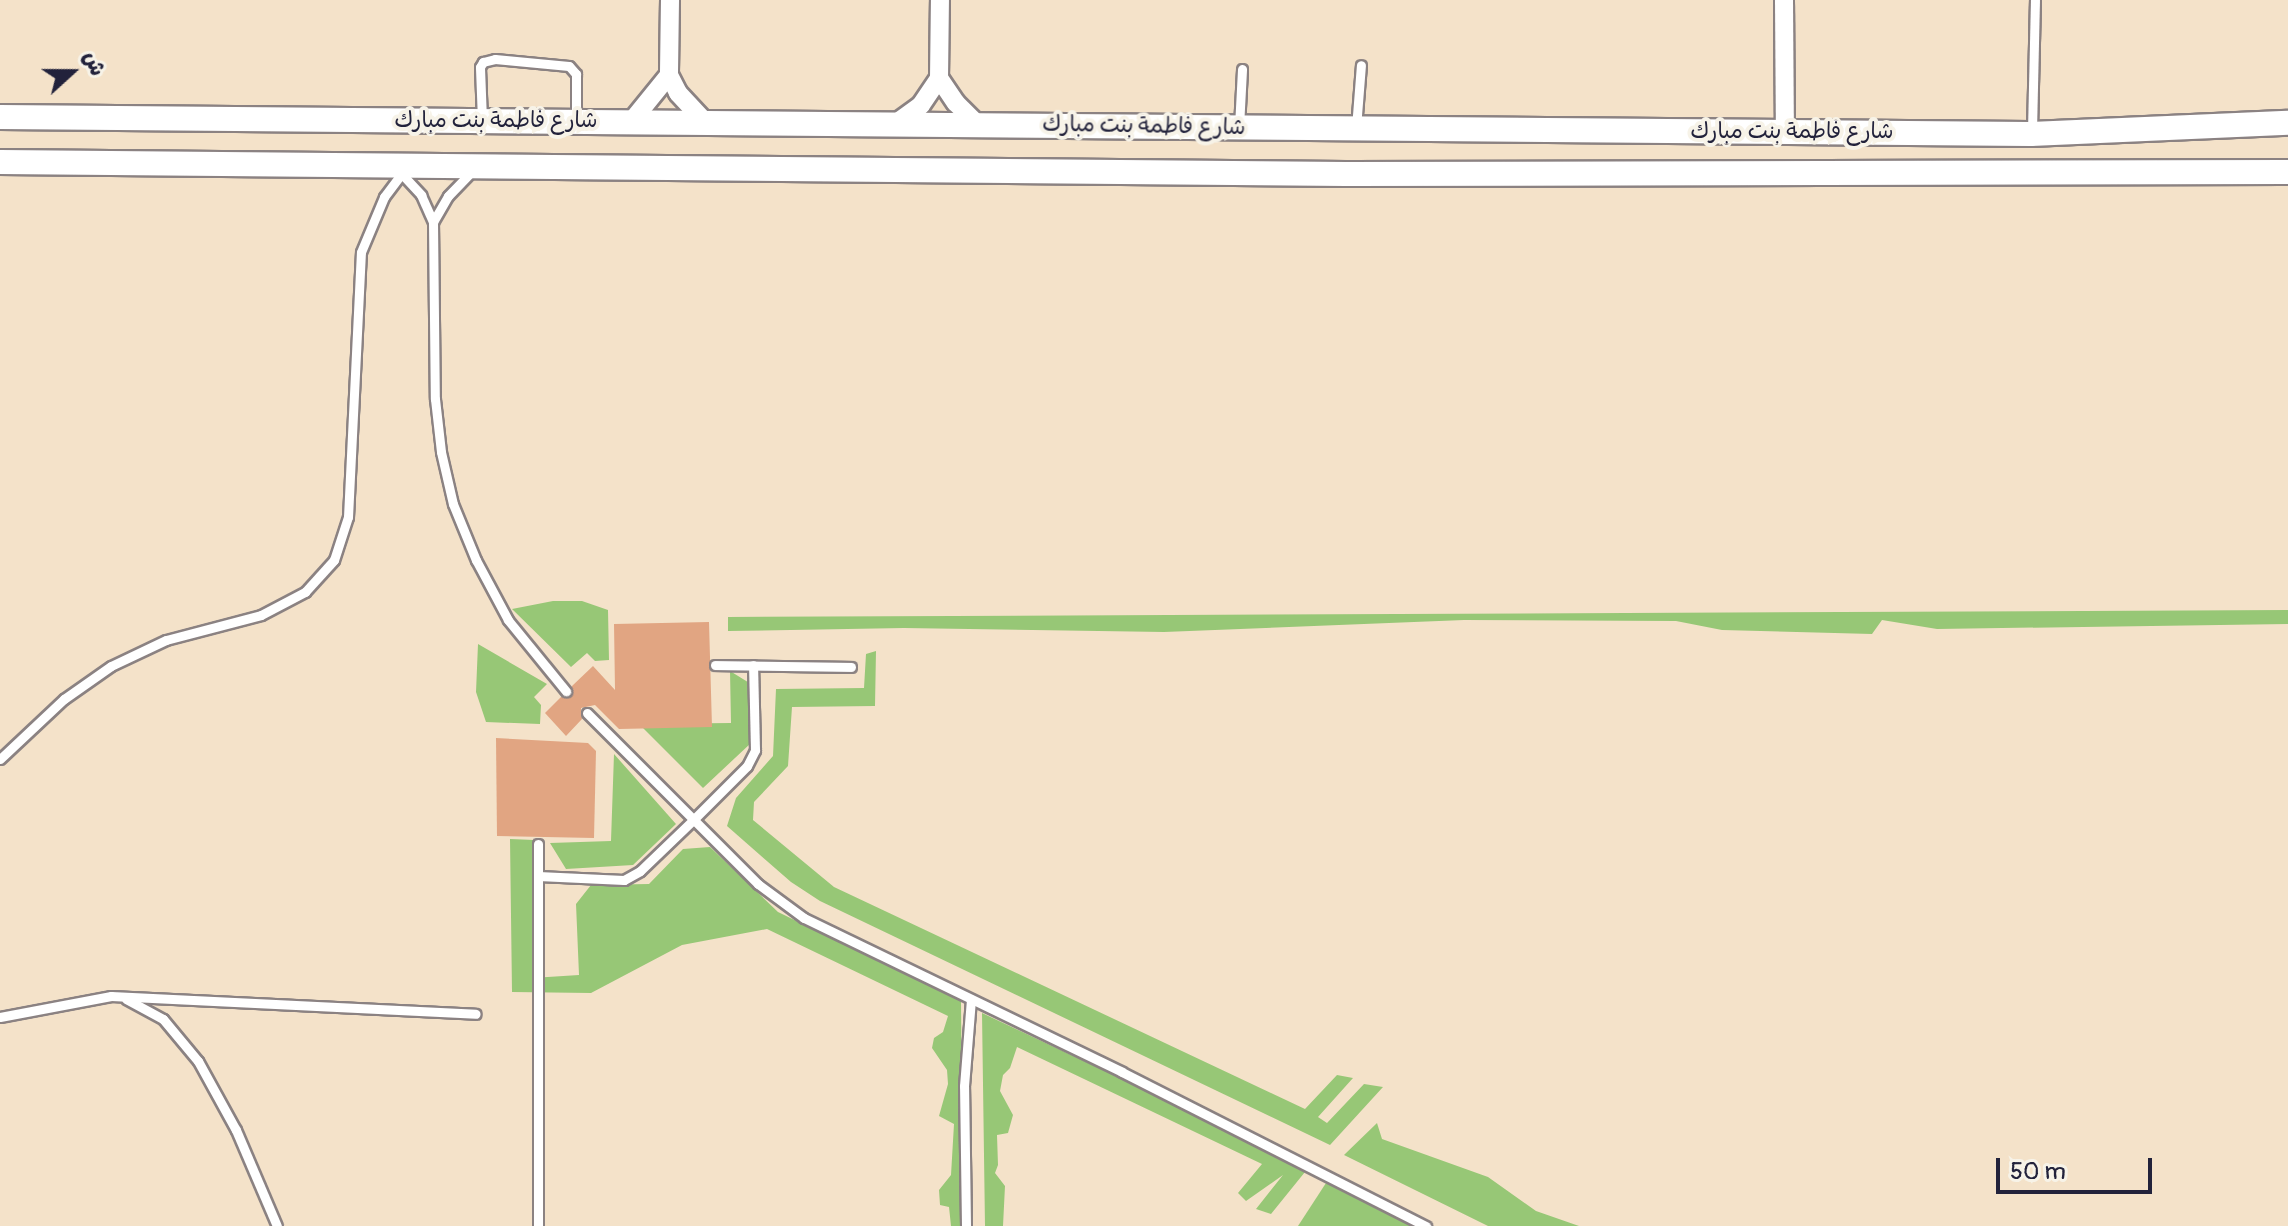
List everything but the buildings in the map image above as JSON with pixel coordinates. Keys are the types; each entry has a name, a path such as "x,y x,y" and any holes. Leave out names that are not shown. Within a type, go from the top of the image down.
{"street":[{"path":"670,0 669,75 678,93 705,122"},
{"path":"895,124 921,105 939,78 940,0"},
{"path":"1784,0 1785,132"},
{"path":"631,122 669,75"},
{"path":"939,78 956,103 978,125"},
{"name":"شارع فاطمة بنت مبارك","path":"0,117 2031,134 2288,123"},
{"name":"شارع فاطمة بنت مبارك","path":"0,162 396,169 481,164 1458,174 2288,172"}],"lane":[{"path":"2031,134 2035,0"},
{"path":"482,120 480,67 483,62 495,59 569,66 576,74 576,121"},
{"path":"1356,128 1361,65"},
{"path":"1239,127 1242,69"},
{"path":"433,222 448,196 481,164"},
{"path":"0,759 64,699 111,666 166,640 261,615 305,592 334,560 348,517 361,252 396,169 421,195 433,222 435,399 441,452 453,504 476,560 508,620 566,691"},
{"path":"715,665 851,667"},
{"path":"538,876 624,880 640,871 693,820 747,766 755,750 753,665"},
{"path":"587,713 758,884 804,918 1426,1226"},
{"path":"538,844 538,1226"},
{"path":"111,996 151,1011 184,1040 224,1106 277,1226"},
{"path":"0,1017 111,996 476,1014"},
{"path":"966,1226 964,1071 971,999"}],"green space":[{"path":"553,601 582,601 608,610 609,660 595,661 587,653 571,667 512,609"},
{"path":"2288,610 2288,624 1937,629 1882,620 1872,634 1722,630 1676,621 1464,620 1164,632 904,628 728,631 728,617"},
{"path":"478,644 547,684 534,697 541,705 540,724 486,722 476,692"},
{"path":"876,651 875,706 792,707 788,766 754,802 753,820 834,887 1305,1109 1337,1075 1353,1078 1318,1117 1327,1123 1364,1084 1383,1087 1330,1145 820,901 791,882 727,826 736,798 773,756 776,689 864,688 866,654"},
{"path":"730,671 751,684 751,743 703,788 639,724 731,723"},
{"path":"614,754 676,824 633,865 566,869 550,843 611,841"},
{"path":"510,839 534,840 532,978 579,975 576,904 591,885 649,884 683,849 710,847 778,912 961,1001 963,1226 951,1226 949,1207 940,1205 939,1190 951,1175 954,1124 939,1116 948,1084 947,1070 932,1048 934,1038 943,1032 948,1016 767,929 682,945 591,993 512,992"},
{"path":"982,1013 1309,1167 1271,1214 1256,1209 1283,1175 1246,1201 1238,1193 1262,1164 1017,1047 1010,1068 1003,1075 1000,1091 1013,1115 1008,1133 997,1135 998,1165 995,1173 1005,1186 1003,1226 985,1226"},
{"path":"1377,1123 1382,1139 1488,1177 1536,1211 1579,1226 1488,1226 1344,1155"},
{"path":"1326,1183 1413,1226 1298,1226"}]}
